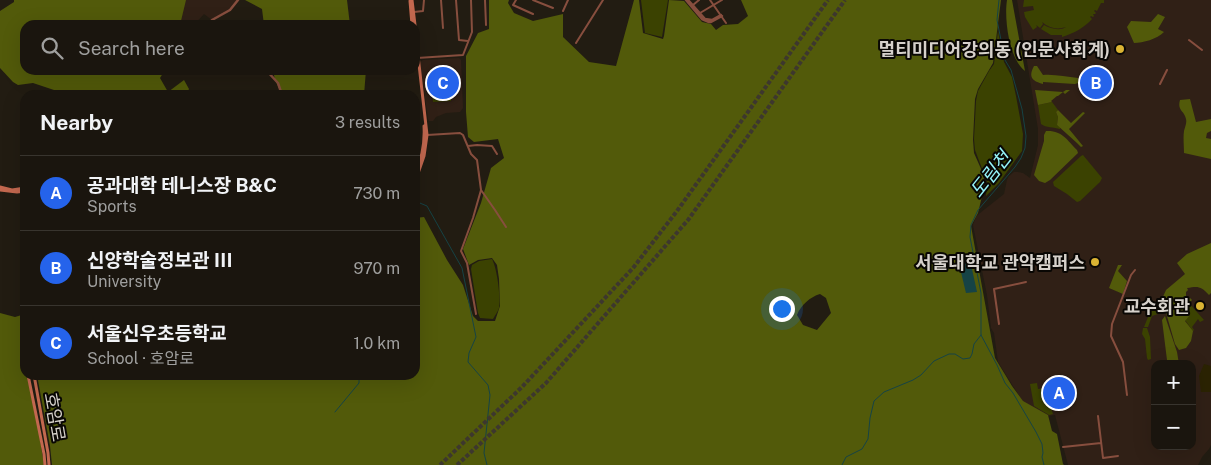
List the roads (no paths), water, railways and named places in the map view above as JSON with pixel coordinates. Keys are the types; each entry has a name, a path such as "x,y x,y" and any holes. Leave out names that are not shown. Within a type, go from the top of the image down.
{"main road":[{"path":"411,0 414,12 413,20"},
{"path":"411,0 413,20"},
{"path":"418,75 426,135 420,158"},
{"path":"420,75 426,135 424,156 420,168"},
{"path":"0,188 20,191"},
{"path":"29,380 45,465"},
{"name":"호암로","path":"35,380 49,465"}],"street":[{"path":"212,20 230,10 238,0"},
{"path":"414,12 423,11 424,0"},
{"path":"441,0 443,28"},
{"path":"456,0 459,40 468,41"},
{"path":"420,58 463,55 472,32 471,0"},
{"path":"485,0 486,24"},
{"path":"516,0 512,5 533,14"},
{"path":"533,0 553,8"},
{"path":"564,11 567,0"},
{"path":"576,43 603,0"},
{"path":"687,0 704,21 709,22 721,16"},
{"path":"692,5 699,0"},
{"path":"710,0 726,23"},
{"path":"699,14 722,0"},
{"path":"1189,40 1202,50"},
{"path":"1160,84 1167,70"},
{"path":"271,75 278,83 280,90"},
{"path":"426,135 460,133 471,154 477,160 481,190 473,218 460,251 467,263 476,314"},
{"path":"468,146 492,146 497,154"},
{"path":"481,190 506,227"},
{"path":"1127,395 1123,362 1111,336 1112,324 1131,275 1135,270"},
{"path":"999,324 994,289 1026,282"},
{"path":"1098,416 1103,458 1118,456"},
{"path":"1063,447 1101,443"}],"water":[{"path":"963,259 967,259 972,269 977,292 966,293 960,268"}],"waterway":[{"name":"도림천","path":"999,0 997,20 1005,60 1011,70 1022,109 1026,136 1025,148 1015,167 978,210 971,225 970,237 981,293 981,335 1005,383 1013,393 1042,444 1044,465"},
{"path":"420,203 427,206 462,268 476,337 469,353 468,362 488,385 490,395 484,453 487,465"},
{"name":"도림천","path":"842,465 846,457 862,449 868,439 874,401 884,392 921,375 934,361 949,354 955,354 963,359 970,358 974,344 981,335"},
{"path":"335,412 359,383 359,380"}],"tunnel":[{"path":"440,465 522,387 633,268 677,211 828,0"},
{"path":"457,465 546,383 688,220 845,0"}],"place":[{"name":"멀티미디어강의동 (인문사회계)","path":"1120,49"},
{"name":"서울신우초등학교","path":"443,83"},
{"name":"신양학술정보관 Ⅲ","path":"1096,83"},
{"name":"서울대학교 관악캠퍼스","path":"1095,262"},
{"name":"교수회관","path":"1200,306"},
{"name":"공과대학 테니스장 B&C","path":"1059,393"}]}
